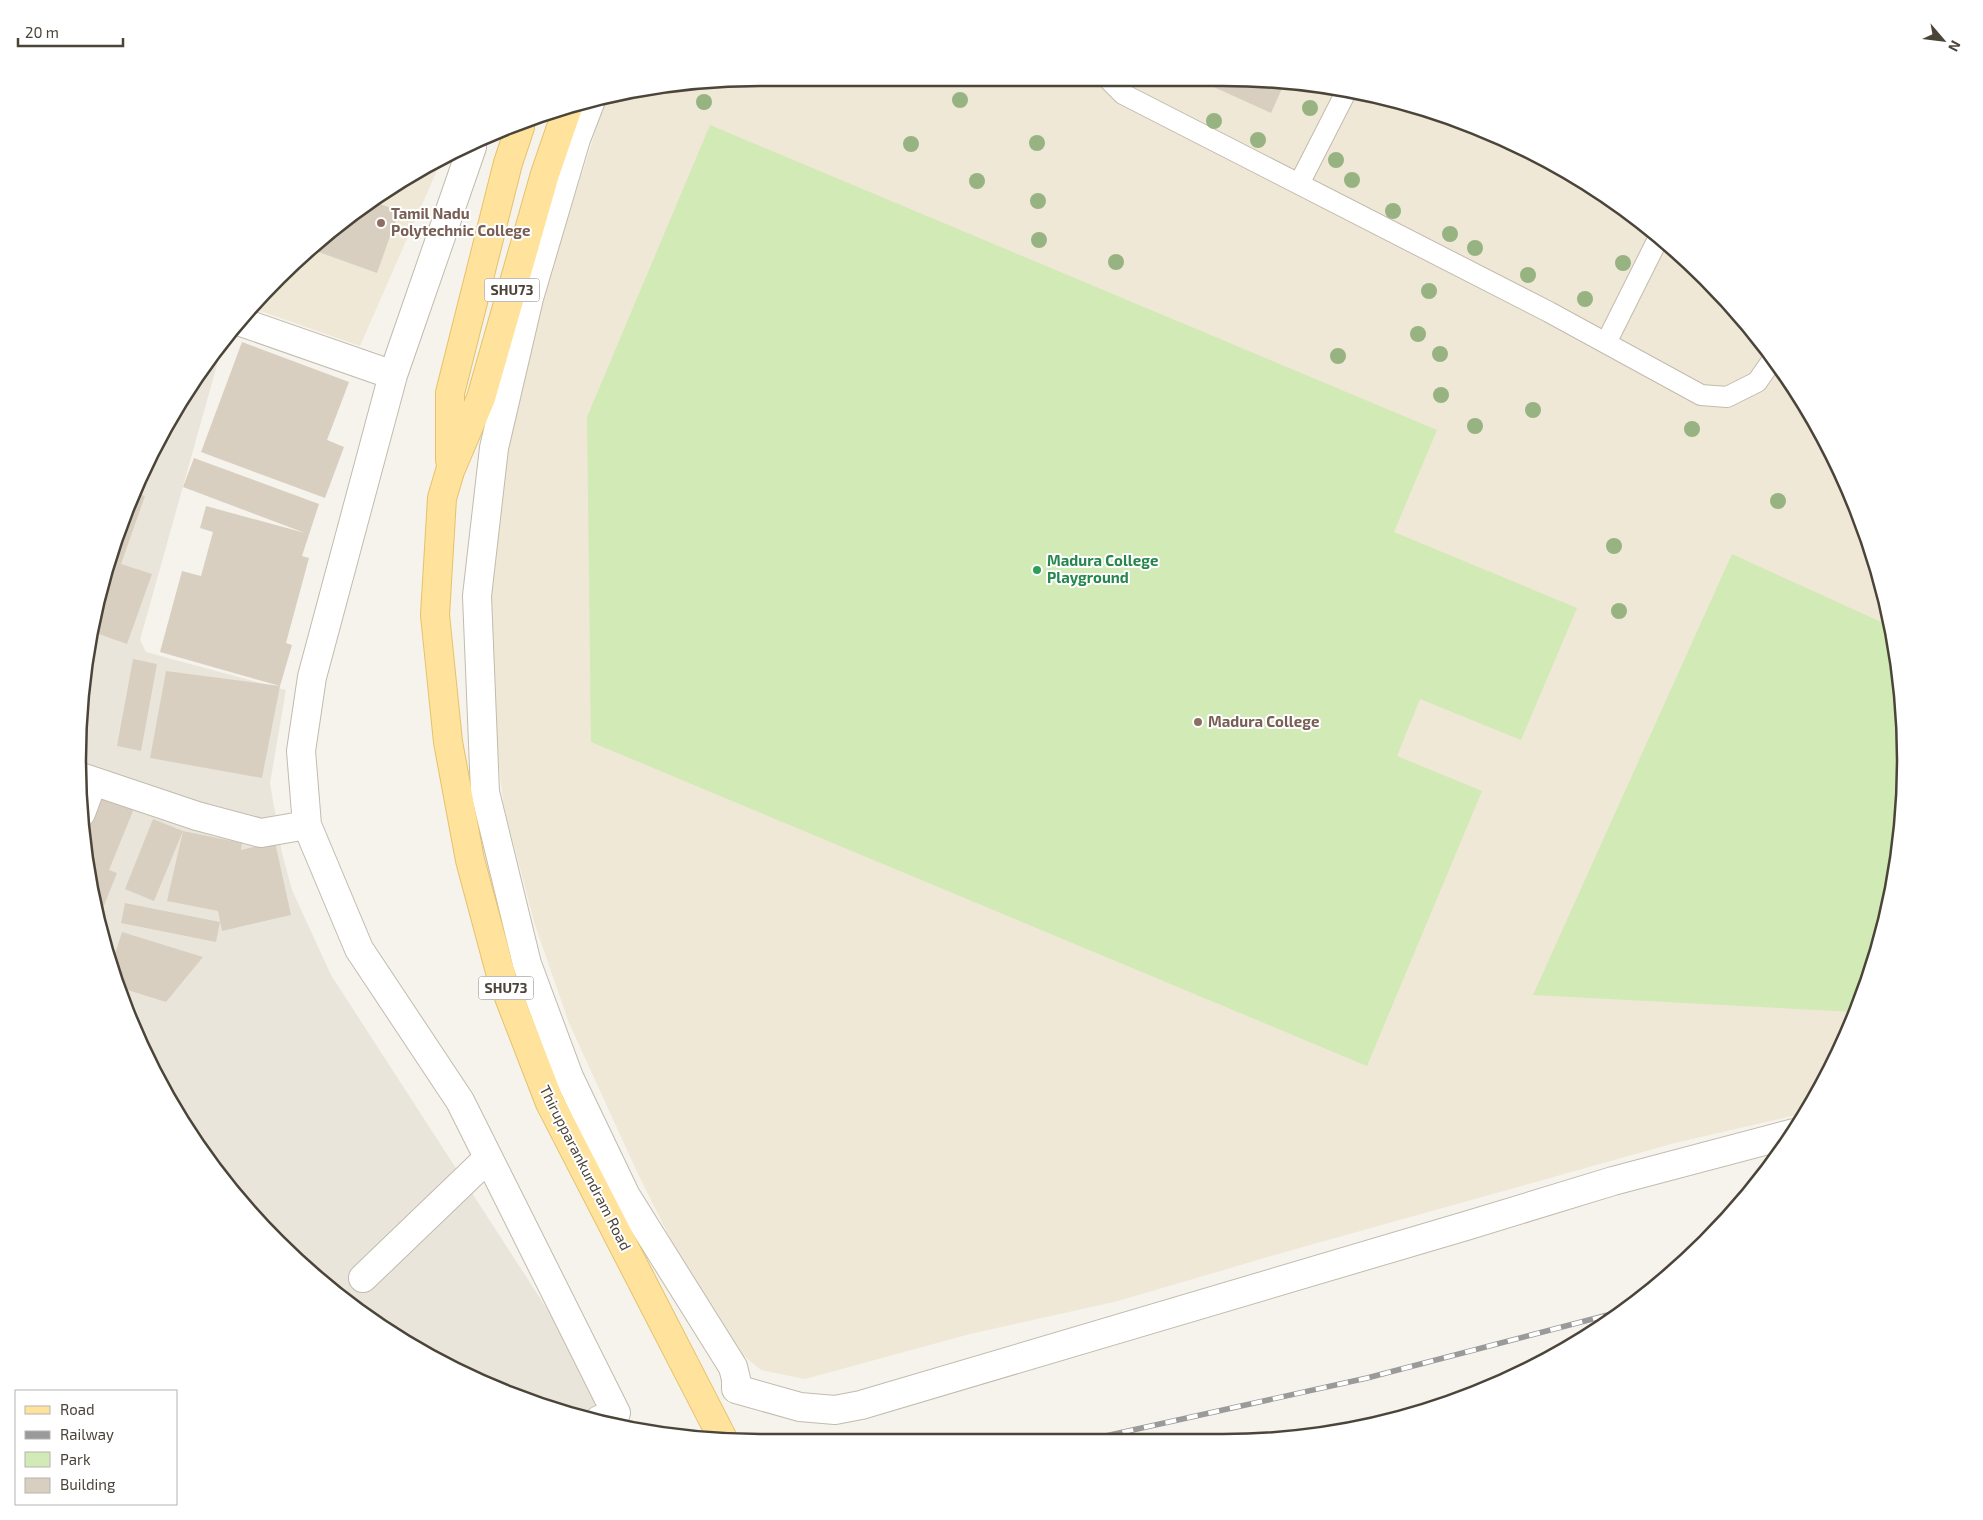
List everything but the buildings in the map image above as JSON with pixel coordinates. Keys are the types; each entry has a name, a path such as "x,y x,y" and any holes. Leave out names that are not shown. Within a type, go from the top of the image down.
{"main road":[{"name":"Thirupparankundram Road","path":"565,115 545,174 481,398 450,472 442,498 435,616 448,742 470,860 502,979 550,1103 720,1432"},
{"name":"Thirupparankundram Road","path":"450,472 450,393 508,164 519,132"}],"street":[{"path":"588,109 576,139 529,298 494,448 476,596 484,792 527,964 569,1077 626,1196 733,1367 736,1389 800,1407 835,1410 861,1405 1469,1225 1613,1180 1781,1136"},
{"path":"470,152 393,375 312,677 302,751 308,825 359,949 460,1101 616,1413 608,1416"},
{"path":"246,324 393,375"},
{"path":"87,779 197,816 261,833 308,825"},
{"path":"363,1278 488,1158"}],"lane":[{"path":"1115,86 1123,94 1606,343 1701,395 1727,396 1757,382 1769,365"},
{"path":"1299,184 1343,97"},
{"path":"1606,343 1655,243"}],"shaded area":[{"name":"Madura College","path":"760,86 1223,86 1311,92 1397,109 1440,122 1521,156 1597,200 1633,225 1667,253 1699,284 1730,316 1758,350 1783,386 1827,462 1845,502 1861,543 1884,629 1891,672 1897,760 1891,848 1884,891 1861,977 1845,1018 1827,1058 1795,1115 1675,1143 1285,1252 1118,1301 970,1334 805,1379 761,1370 728,1343 701,1300 638,1174 569,1023 535,925 504,808 489,685 485,599 515,396 541,302 604,105 672,92"},
{"name":"Tamil Nadu Polytechnic College","path":"438,169 360,346 259,310 316,253 350,225 386,200"},
{"path":"219,359 140,640 146,652 286,690 270,783 282,853 292,890 331,975 618,1418 543,1398 462,1364 386,1320 350,1295 316,1267 253,1204 225,1170 200,1134 156,1058 122,977 99,891 92,848 86,760 92,672 109,586 122,543 138,502 156,462 177,423"}],"green space":[{"name":"Madura College Playground","path":"710,125 1437,430 1394,532 1577,608 1521,740 1420,699 1397,756 1482,791 1367,1066 591,742 587,417"},
{"path":"1732,554 1883,623 1891,672 1895,716 1897,760 1895,804 1891,848 1884,891 1861,977 1848,1012 1533,995"}],"railway":[{"path":"1115,1434 1367,1378 1602,1316"}],"place":[{"name":"Tamil Nadu Polytechnic College","path":"381,223"},
{"name":"Madura College Playground","path":"1037,570"},
{"name":"Madura College","path":"1198,722"}]}
